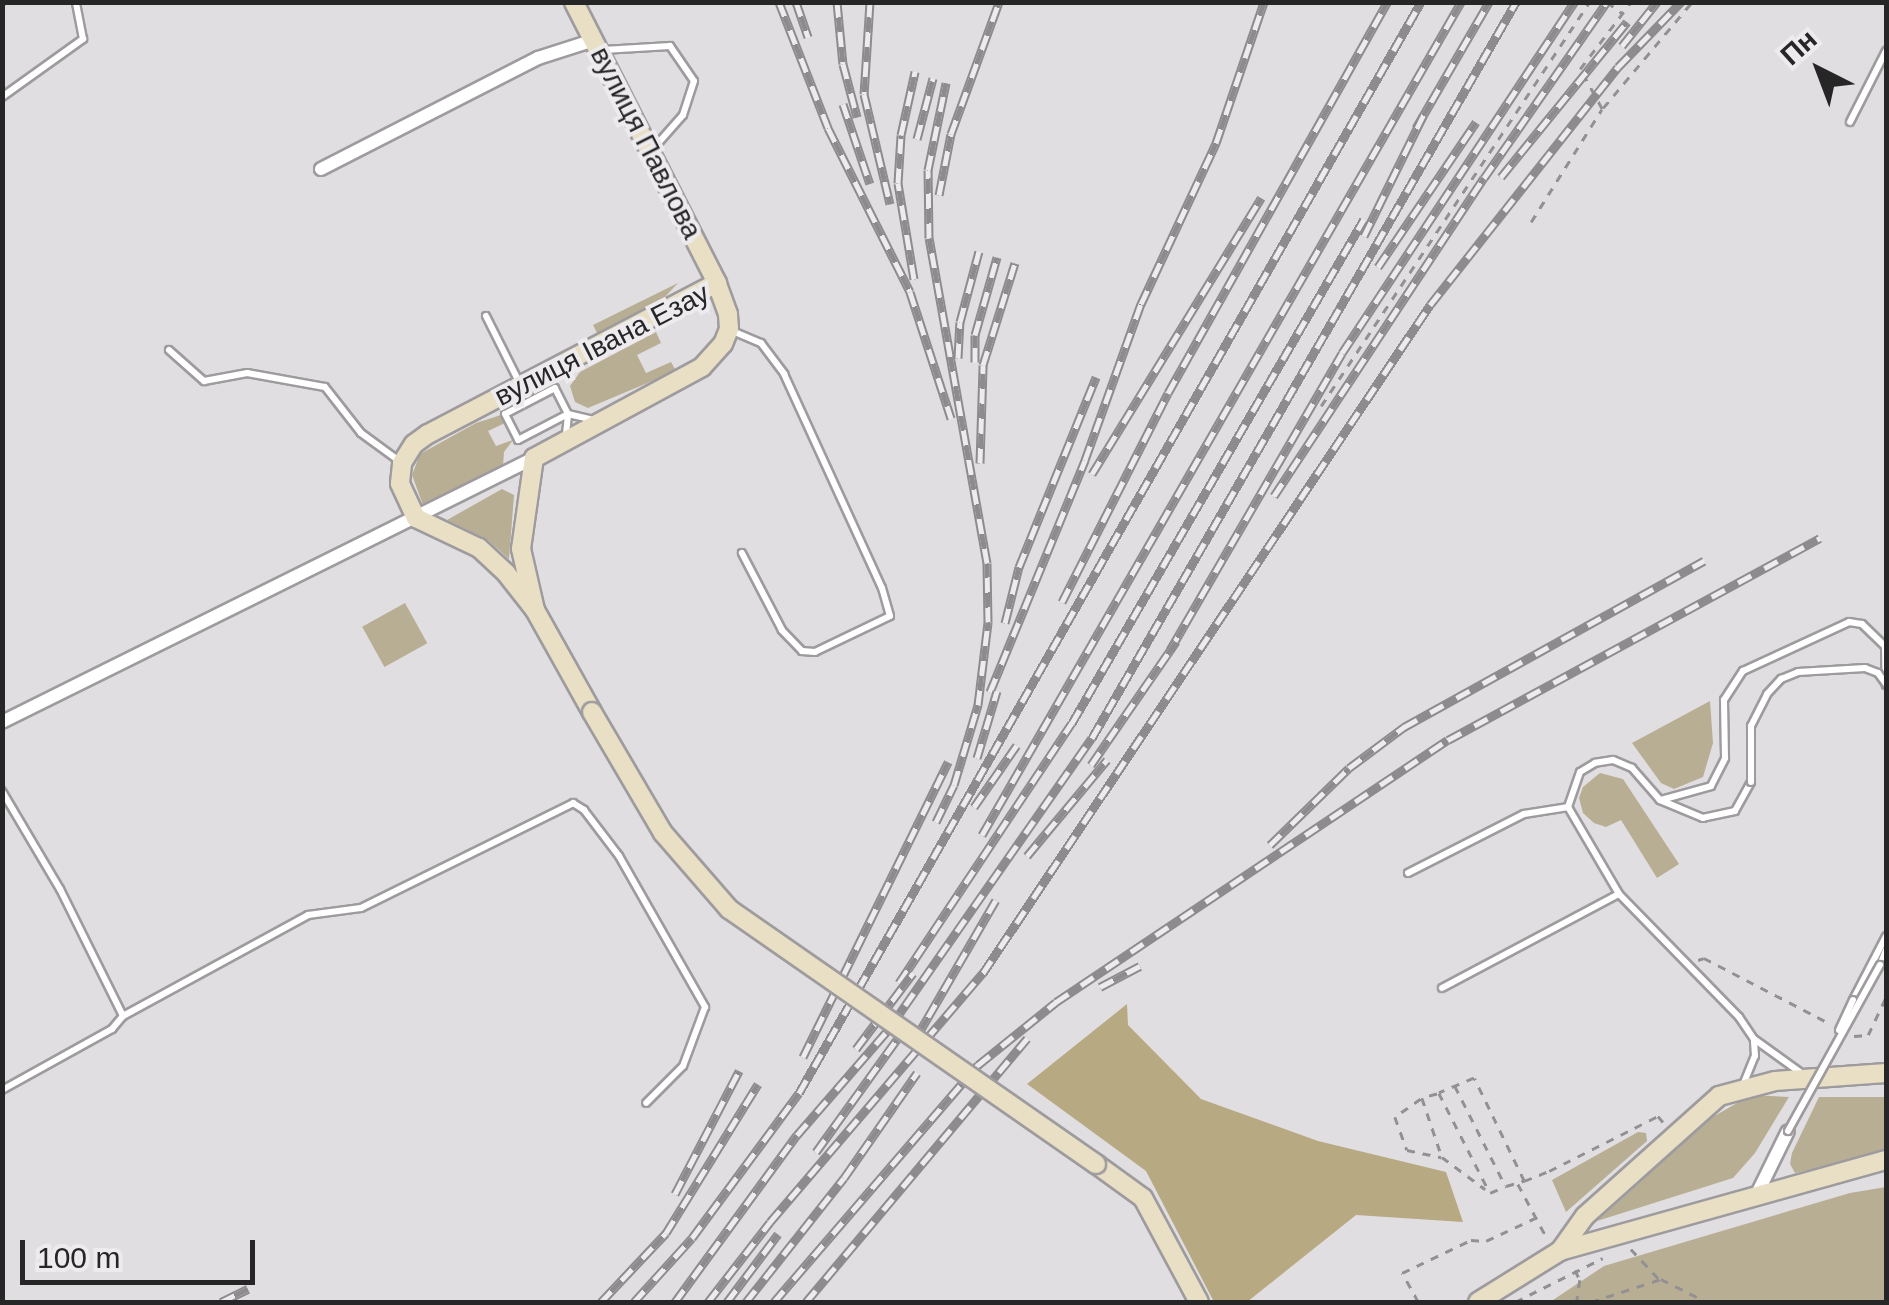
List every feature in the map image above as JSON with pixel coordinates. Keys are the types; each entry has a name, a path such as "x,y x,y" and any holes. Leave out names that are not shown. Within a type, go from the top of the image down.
{"main road":[{"name":"вулиця Павлова","path":"574,2 717,284"},
{"name":"вулиця Івана Езау","path":"402,463 414,444 717,284 728,314 729,330 723,344 702,367 534,458"},
{"path":"534,458 521,549 535,610"},
{"path":"402,463 400,484 416,518 478,548 506,573 535,610 663,833 729,909 1143,1198 1199,1302"},
{"path":"1558,1252 1584,1216 1719,1096 1742,1088 1808,1087 1883,1076"},
{"path":"1478,1302 1558,1252 1886,1160"}],"street":[{"path":"321,170 538,58 597,45"},
{"name":"вулиця Івана Езау","path":"2,722 534,458"},
{"path":"1756,1196 1788,1132"}],"lane":[{"path":"2,97 83,38 76,2"},
{"path":"597,45 670,46 694,81 683,114 651,151"},
{"path":"1850,122 1886,50"},
{"path":"486,316 520,386"},
{"path":"729,330 761,344 784,374 875,572 890,616 815,652 802,651 782,630 742,553"},
{"path":"170,350 204,381 247,373 325,387 361,433 402,463"},
{"path":"562,363 555,388 568,414 566,440"},
{"path":"504,414 555,388"},
{"path":"486,404 504,414 518,440 534,458"},
{"path":"518,440 568,414 600,421"},
{"path":"1660,800 1712,786 1725,758 1724,700 1743,671 1849,622 1862,624 1884,646 1886,686"},
{"path":"1808,1087 1776,1053 1754,1039 1739,1018 1619,894 1568,807 1580,772 1595,762 1613,760 1632,768 1660,800 1702,818 1735,811 1752,782 1751,726 1766,694 1781,679 1798,672 1864,668 1878,673 1886,686"},
{"path":"2,791 60,889 123,1016"},
{"path":"2,1090 112,1029 123,1016 308,915 361,908 572,803 584,810 619,856 705,1007 683,1066 646,1103"},
{"path":"1408,873 1524,814 1568,807"},
{"path":"1442,988 1619,894"},
{"path":"1788,1132 1886,936"},
{"path":"1808,1087 1886,950"},
{"path":"1742,1088 1755,1056 1754,1039"}],"path":[{"path":"1321,406 1589,2"},
{"path":"1607,2 1622,13"},
{"path":"1602,109 1580,69 1631,2"},
{"path":"1531,222 1602,109 1692,2"},
{"path":"1682,963 1704,958 1838,1028"},
{"path":"1855,1036 1868,1035 1886,997"},
{"path":"1524,1181 1474,1078 1422,1098 1395,1118 1407,1150 1442,1157 1486,1190 1524,1181 1658,1116 1674,1135"},
{"path":"1456,1086 1506,1186"},
{"path":"1438,1093 1486,1190"},
{"path":"1422,1098 1442,1157"},
{"path":"1517,1182 1558,1252"},
{"path":"1418,1302 1402,1273 1471,1240 1486,1241 1536,1218"},
{"path":"1630,1247 1634,1257 1660,1280 1706,1302"},
{"path":"1574,1269 1580,1280 1577,1302"},
{"path":"1591,1302 1660,1280"}],"shaded area":[{"path":"678,283 663,299 597,333 593,325"},
{"path":"656,332 661,343 637,355 646,373 671,362 676,371 588,408 575,402 570,386 580,372"},
{"path":"501,415 505,423 488,431 496,446 513,440 504,452 503,466 423,505 412,475 420,454 476,423"},
{"path":"502,489 514,495 509,559 488,540 447,520"},
{"path":"405,603 427,643 384,667 362,627"},
{"path":"1710,701 1713,743 1703,777 1674,789 1661,783 1632,743"},
{"path":"1600,773 1623,779 1679,864 1657,878 1621,820 1606,827 1583,813 1579,798 1583,787"},
{"path":"1127,1004 1128,1025 1201,1099 1318,1141 1446,1172 1463,1222 1356,1215 1247,1302 1214,1302 1146,1171 1027,1084"},
{"path":"1751,1095 1789,1097 1755,1153 1733,1178 1597,1221 1711,1118"},
{"path":"1819,1097 1886,1097 1886,1153 1795,1173 1790,1164 1792,1153"},
{"path":"1638,1132 1646,1133 1647,1141 1566,1212 1552,1180"},
{"path":"1886,1187 1886,1302 1550,1302 1604,1266 1850,1193"}],"tram line":[{"path":"2,5 7,2"}],"railway":[{"path":"779,2 828,128 910,292 951,418"},
{"path":"796,2 808,37"},
{"path":"837,2 843,64 857,117"},
{"path":"870,2 864,94 890,204"},
{"path":"939,195 951,134 999,2"},
{"path":"990,692 1085,460 1141,304 1216,143 1264,2"},
{"path":"1062,602 1168,393 1387,2"},
{"path":"634,1302 692,1238 799,1093 1421,2"},
{"path":"982,835 1461,2"},
{"path":"1416,128 1489,2"},
{"path":"675,1302 797,1135 888,1030 1092,738 1516,2"},
{"path":"1170,650 1342,353 1574,2"},
{"path":"1274,496 1484,178 1607,2"},
{"path":"1622,46 1657,2"},
{"path":"708,1302 770,1222 983,973 1430,305 1618,67 1681,2"},
{"path":"1501,177 1627,22"},
{"path":"914,279 898,183 901,135 915,72"},
{"path":"917,139 933,78"},
{"path":"936,822 954,785 978,705 988,622 987,563 929,238 928,170 946,83"},
{"path":"843,104 870,184"},
{"path":"1364,236 1423,116"},
{"path":"1378,267 1476,122"},
{"path":"1092,474 1261,198"},
{"path":"899,983 1072,723 1364,219"},
{"path":"958,358 960,322 979,251"},
{"path":"975,362 975,335 997,257"},
{"path":"980,463 983,365 1015,263"},
{"path":"1005,623 1019,567 1096,377"},
{"path":"774,1302 978,1065 1056,1002 1448,740 1820,538"},
{"path":"1270,845 1349,768 1404,727 1704,561"},
{"path":"1091,765 1176,642"},
{"path":"977,758 997,691"},
{"path":"974,807 1017,745"},
{"path":"1027,856 1107,760"},
{"path":"803,1057 948,762"},
{"path":"913,1043 996,900"},
{"path":"1100,987 1140,966"},
{"path":"856,1049 913,973"},
{"path":"816,1152 898,1038"},
{"path":"806,1302 1027,1039"},
{"path":"675,1194 739,1071"},
{"path":"746,1302 844,1178 917,1073"},
{"path":"601,1302 666,1233 758,1084"},
{"path":"727,1302 778,1234"},
{"path":"221,1302 248,1289"}]}
